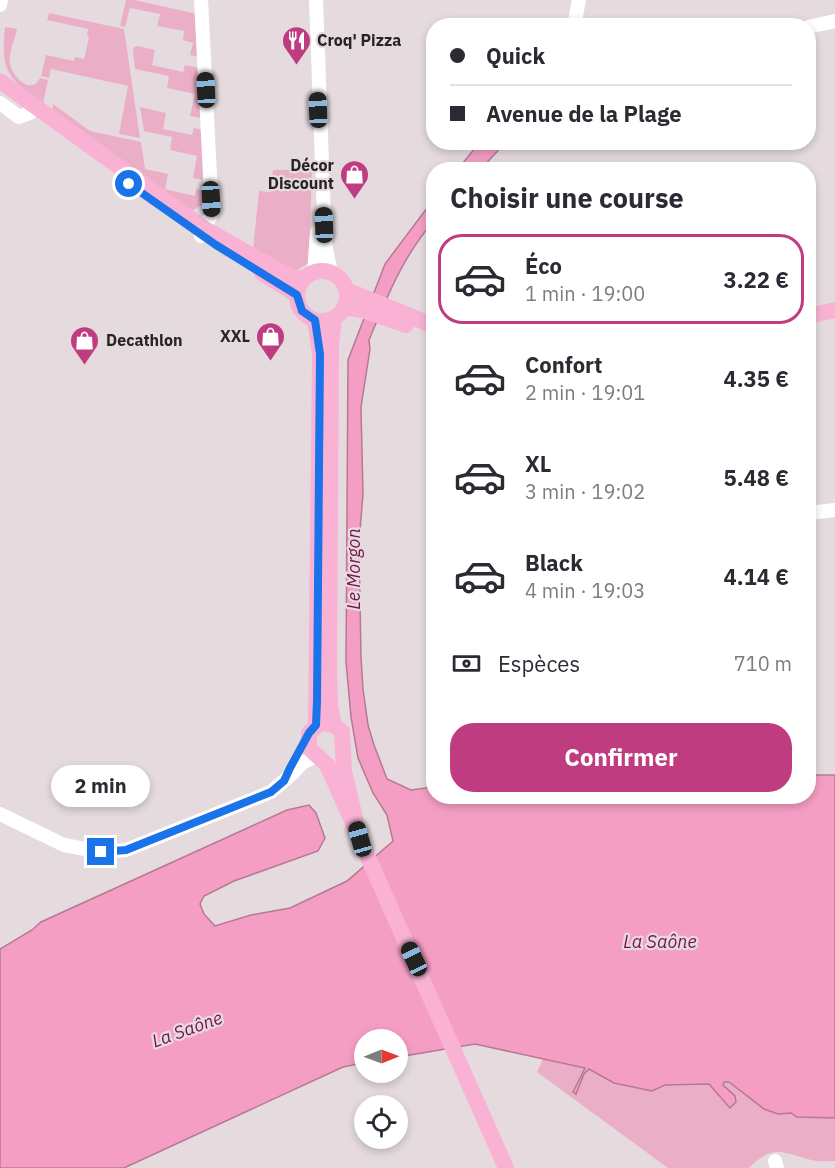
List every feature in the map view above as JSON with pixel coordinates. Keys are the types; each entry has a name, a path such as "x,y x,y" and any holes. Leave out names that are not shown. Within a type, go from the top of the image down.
{"main road":[{"path":"0,81 203,232"},
{"path":"0,91 203,232 304,283 332,273 346,290 363,304 426,324"},
{"path":"304,283 302,311 315,320 323,321 339,312 363,304"},
{"path":"346,290 331,344 329,670 330,706 334,724 342,732 344,771 360,839"},
{"path":"816,314 835,310"},
{"path":"386,312 426,332"},
{"path":"315,320 320,354 317,701 309,748 332,776 506,1168"},
{"path":"312,732 325,722 334,724"},
{"path":"318,757 330,758 342,748"}],"street":[{"path":"0,5 1,0"},
{"path":"201,0 212,213 203,232"},
{"path":"316,0 325,244 332,273"},
{"path":"576,18 579,0"},
{"path":"816,25 835,21"},
{"path":"0,103 19,117 30,113"},
{"path":"304,283 322,167"},
{"path":"816,512 835,510"},
{"path":"284,781 312,732"},
{"path":"0,814 64,845 101,852 126,850 271,792 302,762 318,757"}],"shaded area":[{"path":"126,0 197,14 199,57 190,55 193,43 183,40 184,31 157,26 160,14 130,8 125,27 120,26"},
{"path":"49,13 124,29 140,138 119,134 128,86 51,69 49,78 41,76 46,55 74,61 75,57 84,59 89,37 87,36 88,29 47,20"},
{"path":"5,27 17,29 10,64 18,79 27,85 36,83 40,78 48,80 43,104 22,88 9,73 4,55"},
{"path":"138,46 155,50 152,65 183,72 185,65 199,68 201,118 190,116 195,94 167,88 169,76 135,69 133,50"},
{"path":"53,104 90,131 141,142 145,169 168,174 165,189 195,196 196,189 204,191 204,204 189,212 52,111"},
{"path":"140,107 166,113 163,129 192,135 194,128 202,130 203,180 193,178 197,156 170,150 172,137 144,131"},
{"path":"312,169 309,263 294,272 253,249 259,191 270,192 273,170"},
{"path":"543,1059 594,1070 614,1083 652,1091 665,1085 723,1085 724,1082 729,1082 764,1109 778,1114 791,1113 797,1117 835,1118 835,1161 814,1161 778,1152 764,1156 749,1168 668,1168 537,1072"}],"water":[{"path":"473,150 499,150 487,162 464,162"},
{"name":"La Saône","path":"426,209 426,230 404,263 369,340 370,349 361,407 363,494 359,543 363,689 368,725 387,779 411,790 426,788 426,804 816,804 816,775 835,775 835,1118 797,1117 791,1113 778,1114 764,1109 729,1082 724,1082 723,1085 735,1096 736,1102 730,1108 709,1084 665,1085 652,1091 614,1083 589,1069 584,1074 576,1094 573,1092 585,1068 475,1044 408,1055 408,1029 354,1029 354,1065 343,1067 124,1168 0,1168 0,949 41,922 287,810 309,805 316,813 325,838 318,851 234,881 204,896 200,904 204,914 215,926 251,915 290,908 347,881 393,841 387,815 373,793 358,758 351,717 346,662 348,360 385,264"}],"place":[{"name":"Croq' Pizza","path":"296,66"},
{"name":"Décor Discount","path":"355,200"},
{"name":"XXL","path":"271,362"},
{"name":"Decathlon","path":"85,366"}],"route":[{"path":"101,852 126,850 271,792 284,781 309,733 316,725 320,343 315,320 302,311 297,295 182,223 129,184"}],"water label":[{"name":"Le Morgon","path":"353,569"}]}
